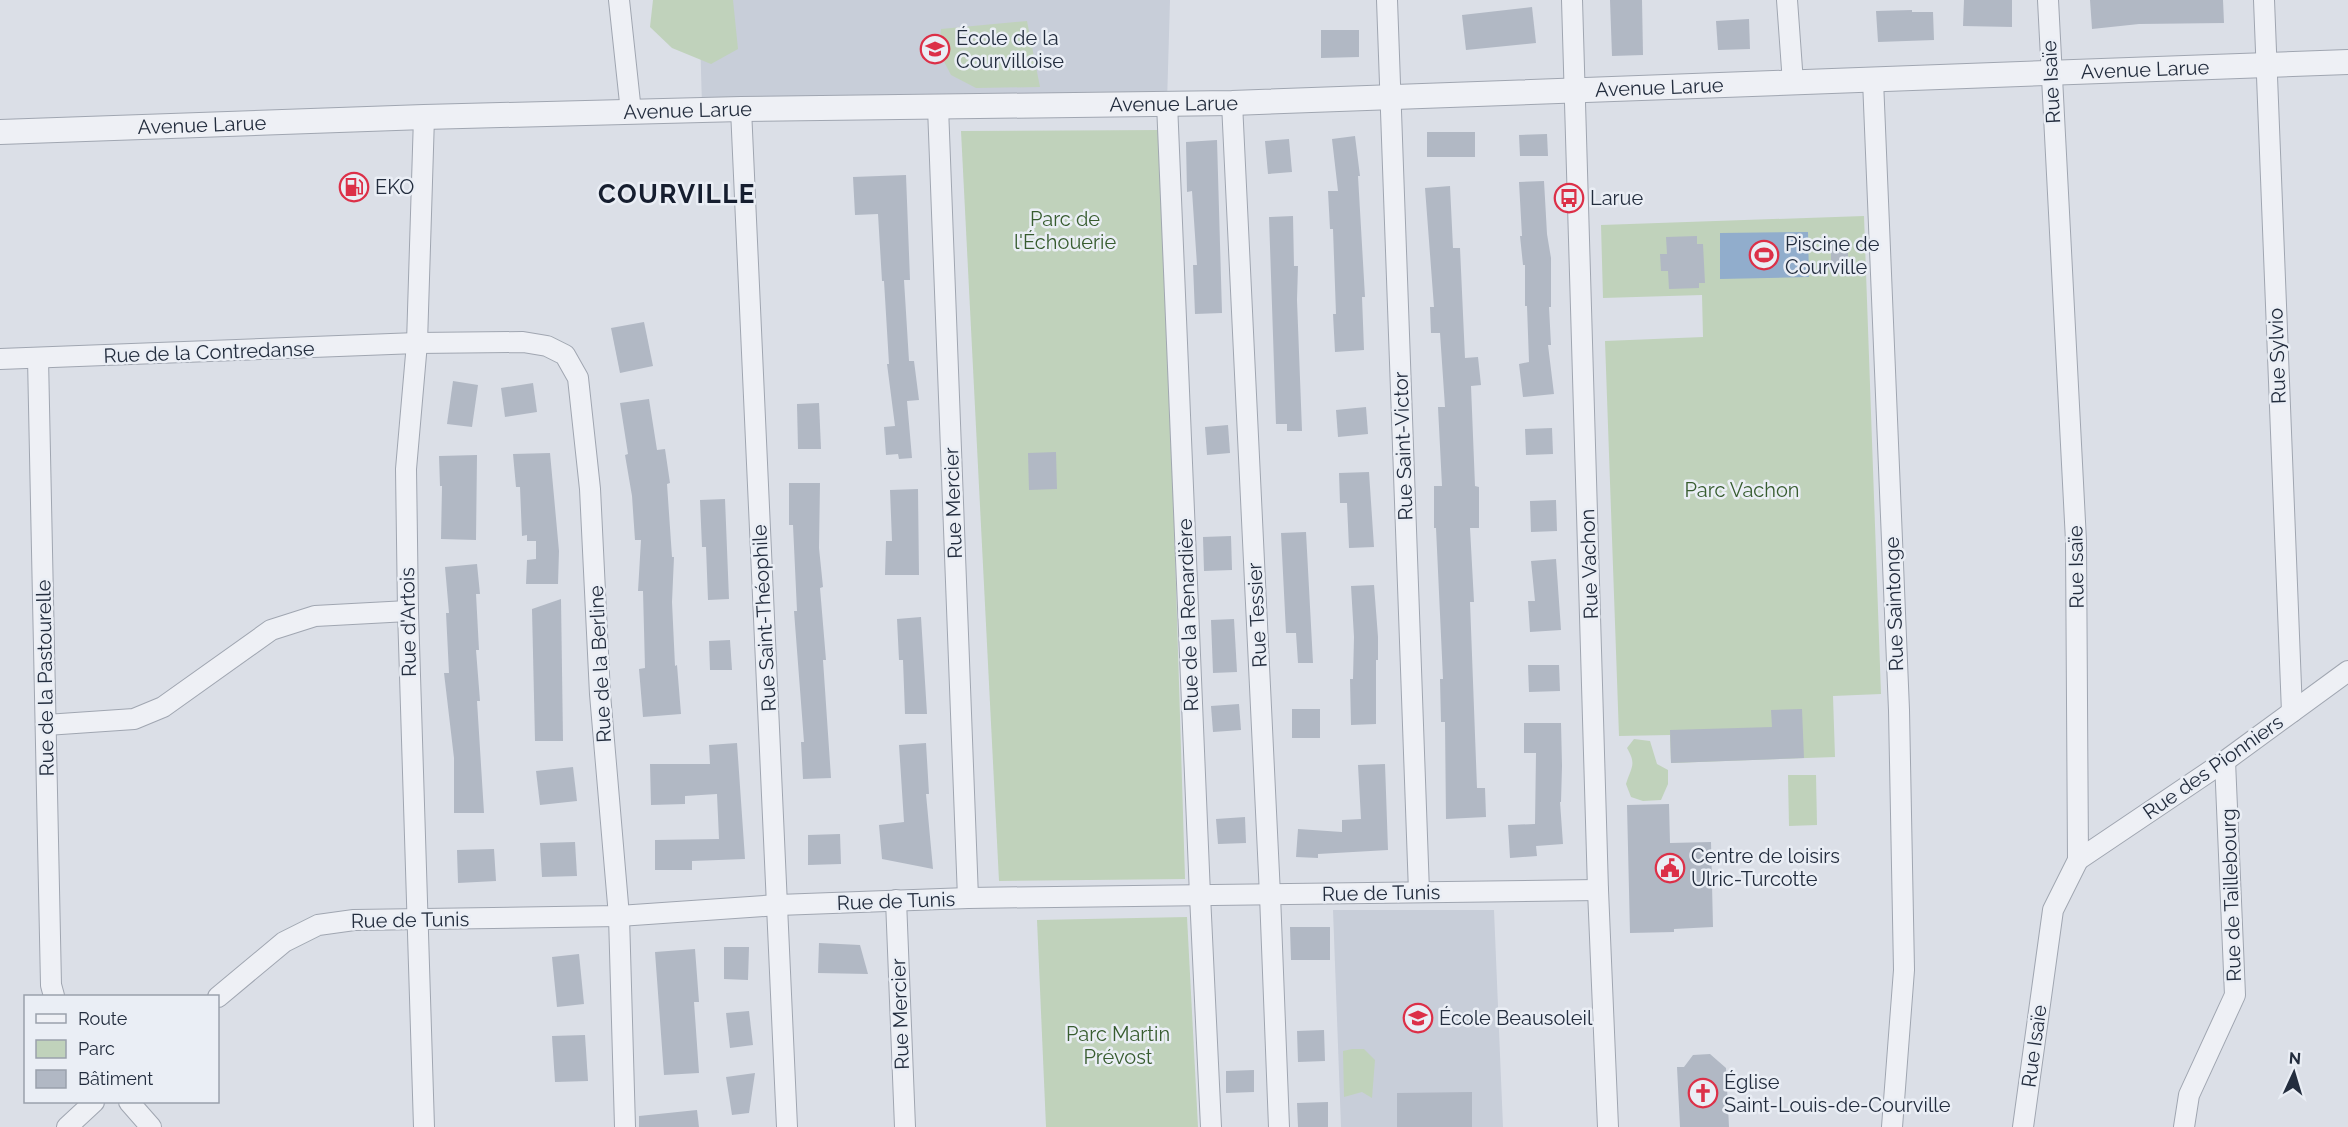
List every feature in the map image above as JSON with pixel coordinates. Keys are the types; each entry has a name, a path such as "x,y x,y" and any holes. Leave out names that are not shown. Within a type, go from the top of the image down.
{"street":[{"path":"619,0 631,112"},
{"name":"Rue Saint-Victor","path":"1387,0 1419,892"},
{"name":"Rue Vachon","path":"1572,0 1608,1127"},
{"path":"1787,0 1793,83"},
{"name":"Rue Isaïe","path":"2023,1127 2053,910 2078,860 2076,541 2048,0"},
{"name":"Rue Sylvio","path":"2264,0 2292,712"},
{"name":"Avenue Larue","path":"0,132 631,112 1232,103 2348,62"},
{"name":"Rue Saintonge","path":"1873,80 1899,710 1904,970 1892,1127"},
{"name":"Rue de la Renardière","path":"1167,103 1211,1127"},
{"name":"Rue Tessier","path":"1232,103 1279,1127"},
{"name":"Rue Mercier","path":"938,107 968,898"},
{"name":"Rue Saint-Théophile","path":"741,110 787,1127"},
{"name":"Rue d'Artois","path":"424,117 417,343 406,469 408,611 424,1127"},
{"name":"Rue de la Berline","path":"417,343 523,342 547,346 566,355 578,378 590,489 600,694 619,916 625,1127"},
{"name":"Rue de la Contredanse","path":"0,359 417,343"},
{"name":"Rue de la Pastourelle","path":"38,358 51,985 54,995"},
{"path":"46,725 134,719 163,706 271,630 315,616 408,611"},
{"name":"Rue des Pionniers","path":"2078,860 2225,760 2348,671"},
{"name":"Rue de Taillebourg","path":"2184,1127 2189,1095 2235,995 2225,760"},
{"name":"Rue de Tunis","path":"219,996 284,942 318,925 354,920 619,916 778,905 968,898 1599,890"},
{"name":"Rue Mercier","path":"896,900 905,1127"},
{"path":"67,1127 92,1103"},
{"path":"131,1103 151,1127"}],"shaded area":[{"name":"École de la Courvilloise","path":"699,0 1170,0 1167,103 702,106"},
{"name":"École Beausoleil","path":"1333,910 1494,910 1503,1127 1341,1127"}],"green space":[{"path":"653,0 733,0 738,49 711,64 672,48 650,27"},
{"path":"1027,21 1040,87 976,88 951,75 939,52 941,29"},
{"name":"Parc de l'Échouerie","path":"1162,130 1185,879 999,881 961,131"},
{"name":"Parc Vachon","path":"1864,216 1881,694 1833,696 1835,757 1671,763 1670,735 1619,736 1605,341 1703,337 1702,295 1603,298 1601,225"},
{"path":"1634,739 1650,741 1657,764 1668,770 1668,784 1661,800 1643,801 1631,797 1626,784 1632,762 1627,748"},
{"path":"1788,775 1816,775 1817,825 1789,826"},
{"name":"Parc Martin Prévost","path":"1187,917 1198,1127 1046,1127 1037,920"},
{"path":"1364,1049 1375,1060 1372,1098 1362,1092 1344,1097 1343,1051"}],"water":[{"name":"Piscine de Courville","path":"1808,232 1809,277 1720,279 1720,233"}],"building":[{"path":"1610,0 1642,0 1643,55 1612,56"},
{"path":"1964,0 2012,0 2012,27 1963,26"},
{"path":"2090,0 2223,0 2224,23 2139,24 2092,29"},
{"path":"1532,7 1536,43 1466,50 1462,15"},
{"path":"1912,10 1912,12 1933,12 1934,40 1878,42 1876,11"},
{"path":"1749,19 1750,49 1718,50 1716,21"},
{"path":"1321,30 1359,30 1359,57 1321,58"},
{"path":"1427,132 1475,132 1475,157 1427,157"},
{"path":"1547,134 1548,156 1520,156 1519,135"},
{"path":"1355,136 1360,176 1358,176 1365,297 1362,297 1364,350 1335,352 1333,229 1330,229 1328,191 1338,191 1332,139"},
{"path":"1289,139 1292,172 1268,174 1265,141"},
{"path":"1217,140 1222,313 1195,314 1193,265 1197,265 1192,191 1187,192 1186,142"},
{"path":"906,175 910,280 904,280 909,361 914,361 919,400 907,401 912,458 899,459 898,454 886,455 884,427 895,426 887,364 889,364 878,214 855,215 853,177"},
{"path":"1544,181 1547,234 1551,258 1551,307 1549,307 1551,345 1548,345 1554,394 1523,397 1519,364 1529,362 1525,265 1523,265 1520,236 1522,236 1519,182"},
{"path":"1450,186 1453,248 1460,248 1465,358 1478,357 1481,385 1471,386 1475,486 1479,487 1479,528 1470,528 1474,602 1470,602 1477,788 1485,788 1486,817 1446,819 1445,722 1441,722 1440,679 1443,679 1436,528 1434,528 1434,486 1442,486 1438,407 1445,407 1440,333 1431,333 1430,307 1434,307 1425,188"},
{"path":"1293,216 1294,266 1298,266 1297,300 1302,431 1287,431 1287,424 1276,424 1269,217"},
{"path":"1697,236 1697,244 1703,244 1705,283 1699,283 1699,288 1669,289 1668,271 1661,271 1660,254 1667,254 1666,237"},
{"path":"1848,240 1848,268 1831,269 1831,241"},
{"path":"644,322 653,366 620,373 611,328"},
{"path":"453,381 478,385 472,427 447,424"},
{"path":"533,383 537,412 505,417 501,388"},
{"path":"649,399 657,450 665,449 670,483 667,484 672,557 674,557 672,602 675,666 677,665 681,714 643,717 639,669 645,668 643,591 638,591 641,540 635,540 632,496 625,455 628,454 620,403"},
{"path":"819,403 821,449 798,449 797,404"},
{"path":"1366,407 1368,434 1338,437 1336,410"},
{"path":"1228,425 1230,453 1207,455 1205,427"},
{"path":"1552,428 1553,454 1526,455 1525,429"},
{"path":"1056,452 1057,489 1029,490 1028,453"},
{"path":"550,453 559,551 558,584 526,584 527,560 536,559 536,541 527,541 527,535 522,536 520,487 516,487 513,454"},
{"path":"477,455 476,540 441,539 442,486 440,486 439,456"},
{"path":"1369,472 1374,547 1349,548 1347,503 1340,503 1339,473"},
{"path":"789,483 820,483 819,548 823,587 820,588 826,660 823,660 831,778 803,779 801,742 804,742 794,611 797,611 793,525 789,525"},
{"path":"918,489 919,575 885,575 886,541 892,541 890,490"},
{"path":"725,499 729,599 708,600 706,547 702,547 700,500"},
{"path":"1556,500 1557,531 1531,532 1530,501"},
{"path":"1306,532 1313,663 1298,663 1296,633 1286,633 1281,533"},
{"path":"1231,536 1232,570 1204,571 1203,537"},
{"path":"1556,559 1561,630 1530,632 1528,601 1535,601 1531,561"},
{"path":"477,564 480,594 476,594 479,650 476,650 480,701 477,701 484,813 454,813 454,758 444,673 449,673 446,613 449,613 445,567"},
{"path":"1374,585 1378,637 1376,724 1351,725 1350,679 1353,679 1354,637 1351,586"},
{"path":"561,599 563,741 535,741 532,609"},
{"path":"921,617 927,714 905,714 903,660 899,660 897,619"},
{"path":"1234,619 1237,672 1213,673 1211,620"},
{"path":"730,640 732,670 710,670 709,641"},
{"path":"1528,665 1559,665 1560,691 1529,692"},
{"path":"1239,704 1241,730 1213,732 1211,706"},
{"path":"1292,709 1320,709 1320,738 1292,738"},
{"path":"1802,709 1804,758 1671,763 1670,730 1772,727 1771,710"},
{"path":"1524,723 1561,723 1560,802 1563,844 1536,846 1537,856 1510,858 1508,825 1535,824 1536,753 1524,753"},
{"path":"737,743 745,859 692,861 692,870 655,870 655,840 719,839 717,794 685,796 685,804 651,805 650,764 710,764 709,745"},
{"path":"926,743 929,794 926,794 933,869 882,859 879,825 904,822 899,745"},
{"path":"1385,764 1388,850 1318,854 1318,858 1296,857 1298,829 1342,832 1342,820 1361,819 1358,765"},
{"path":"573,767 577,801 540,805 536,771"},
{"name":"Centre de loisirs Ulric-Turcotte","path":"1669,804 1670,843 1711,842 1713,927 1674,929 1674,932 1630,933 1627,805"},
{"path":"1245,817 1246,843 1218,844 1216,819"},
{"path":"840,834 841,864 808,865 808,835"},
{"path":"575,842 577,876 542,877 540,843"},
{"path":"494,849 496,881 458,883 457,850"},
{"path":"1290,927 1330,927 1330,960 1291,960"},
{"path":"819,943 860,945 868,974 818,973"},
{"path":"724,947 749,947 748,980 724,979"},
{"path":"695,949 699,1002 694,1002 699,1073 664,1075 655,952"},
{"path":"579,954 584,1004 557,1007 552,957"},
{"path":"749,1011 753,1045 730,1048 726,1013"},
{"path":"1324,1030 1325,1061 1298,1062 1297,1031"},
{"path":"585,1035 588,1081 555,1082 552,1036"},
{"name":"Église Saint-Louis-de-Courville","path":"1710,1054 1726,1068 1729,1127 1680,1127 1677,1067 1684,1067 1693,1055"},
{"path":"1254,1070 1254,1092 1226,1093 1226,1071"},
{"path":"755,1073 749,1113 732,1115 726,1077"},
{"path":"1472,1092 1472,1127 1397,1127 1397,1093"},
{"path":"1328,1102 1328,1127 1298,1127 1297,1103"},
{"path":"697,1110 699,1127 639,1127 639,1116"}],"place":[{"name":"École de la Courvilloise","path":"935,49"},
{"name":"EKO","path":"354,187"},
{"name":"Larue","path":"1569,198"},
{"name":"Piscine de Courville","path":"1764,255"},
{"name":"Centre de loisirs Ulric-Turcotte","path":"1670,868"},
{"name":"École Beausoleil","path":"1418,1018"},
{"name":"Église Saint-Louis-de-Courville","path":"1703,1093"}],"district":[{"name":"COURVILLE","path":"677,194"}]}
